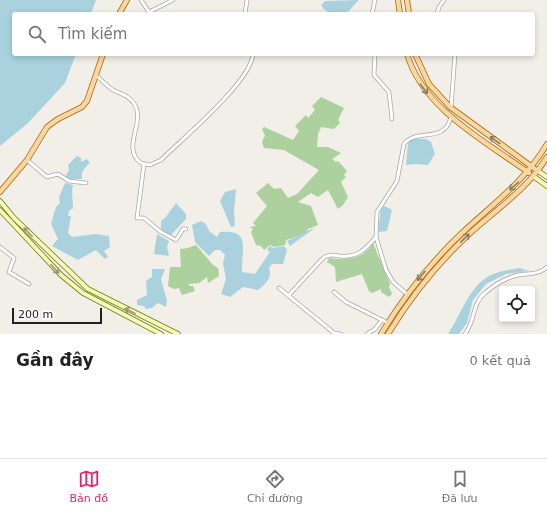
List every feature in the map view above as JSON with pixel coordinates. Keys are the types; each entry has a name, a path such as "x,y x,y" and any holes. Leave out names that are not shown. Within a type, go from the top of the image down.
{"main road":[{"path":"120,12 127,0"},
{"path":"398,0 400,12"},
{"path":"407,0 409,12"},
{"path":"0,192 27,160 50,124 82,107 87,101 102,56"},
{"path":"408,56 422,87 451,117 547,186"},
{"path":"416,56 429,84 451,108 547,177"},
{"path":"381,334 407,294 434,261 462,233 517,183 532,167 547,144"},
{"path":"388,334 417,290 439,264 465,238 533,176 547,157"},
{"path":"0,201 14,218 88,289 178,334"},
{"path":"0,210 61,275 83,293 161,334"},
{"path":"148,328 152,322"}],"street":[{"path":"141,0 149,12 173,0"},
{"path":"245,12 247,0"},
{"path":"372,12 375,0"},
{"path":"438,12 444,0"},
{"path":"96,76 110,88 127,96 134,104 138,119 133,153 138,160 144,164 150,165 157,163 230,93 249,68 252,56"},
{"path":"375,56 374,76 389,92 392,118"},
{"path":"451,108 455,56"},
{"path":"407,294 393,282 386,270 376,237 377,212 397,181 404,144 413,137 439,132 448,125 451,117"},
{"path":"27,160 47,177 58,174 69,181 86,183"},
{"path":"144,164 137,218 148,220 162,232 176,240 183,229 186,229"},
{"path":"289,295 323,258 330,255 346,257 358,254 365,250 376,237"},
{"path":"0,247 14,258 9,272 29,284"},
{"path":"465,334 470,326 477,303 484,294 509,278 539,272 547,267"},
{"path":"279,288 334,332 341,334"},
{"path":"334,292 346,302 388,323"},
{"path":"367,334 375,329 382,320"}],"green space":[{"path":"321,97 344,108 338,120 340,123 334,129 321,127 318,134 317,147 328,147 341,153 332,159 336,162 338,161 347,171 344,175 346,177 341,182 348,197 343,205 338,209 328,190 318,197 311,193 298,202 311,206 318,225 308,229 304,234 286,240 285,245 274,247 270,245 264,250 261,246 256,245 251,232 253,229 250,227 256,226 253,223 267,206 256,193 268,183 274,189 281,188 288,198 297,194 319,170 284,150 264,148 262,142 265,135 262,130 264,127 293,140 299,131 295,126 306,115 308,118 315,110 312,106"},
{"path":"373,243 390,284 389,287 392,294 389,297 381,292 381,289 372,293 369,291 362,274 336,282 335,267 327,262 329,258 348,259 359,256 369,249"},
{"path":"196,245 213,265 218,268 219,276 208,283 207,277 199,283 188,284 193,286 195,291 182,295 179,288 174,289 168,286 170,267 181,267 180,249"}],"water":[{"path":"0,0 96,0 92,12 12,12 12,56 75,56 65,83 28,123 0,146"},
{"path":"359,0 350,10 346,12 326,11 321,5 325,1"},
{"path":"411,139 426,139 431,142 435,154 428,165 406,165 408,143"},
{"path":"77,156 81,158 81,162 87,159 90,163 83,170 82,179 71,179 65,177 69,170 68,165"},
{"path":"65,183 73,185 73,208 69,211 68,216 71,216 68,233 72,237 96,234 109,236 110,247 104,251 108,257 105,259 96,250 78,260 52,246 58,239 51,224 56,207 60,203 59,197"},
{"path":"236,189 234,212 235,226 231,227 220,201 225,192"},
{"path":"176,203 186,214 186,219 171,235 161,230 161,221"},
{"path":"385,206 392,210 387,231 378,232 381,208"},
{"path":"201,221 206,224 209,231 217,237 220,232 230,232 241,237 243,242 242,272 255,274 270,252 267,250 270,246 273,248 284,246 287,250 283,264 272,264 269,268 269,278 258,290 243,287 230,297 221,294 226,279 223,263 225,255 220,250 215,250 209,256 195,242 192,225"},
{"path":"315,228 290,246 287,241 309,230"},
{"path":"157,234 169,241 167,247 169,256 154,254"},
{"path":"520,268 529,271 506,274 486,284 473,300 467,323 459,334 448,334 470,295 482,281 496,273"},
{"path":"152,269 165,269 161,279 167,301 166,307 158,303 152,308 146,309 144,306 137,305 137,300 147,295 146,281 152,277"}]}
